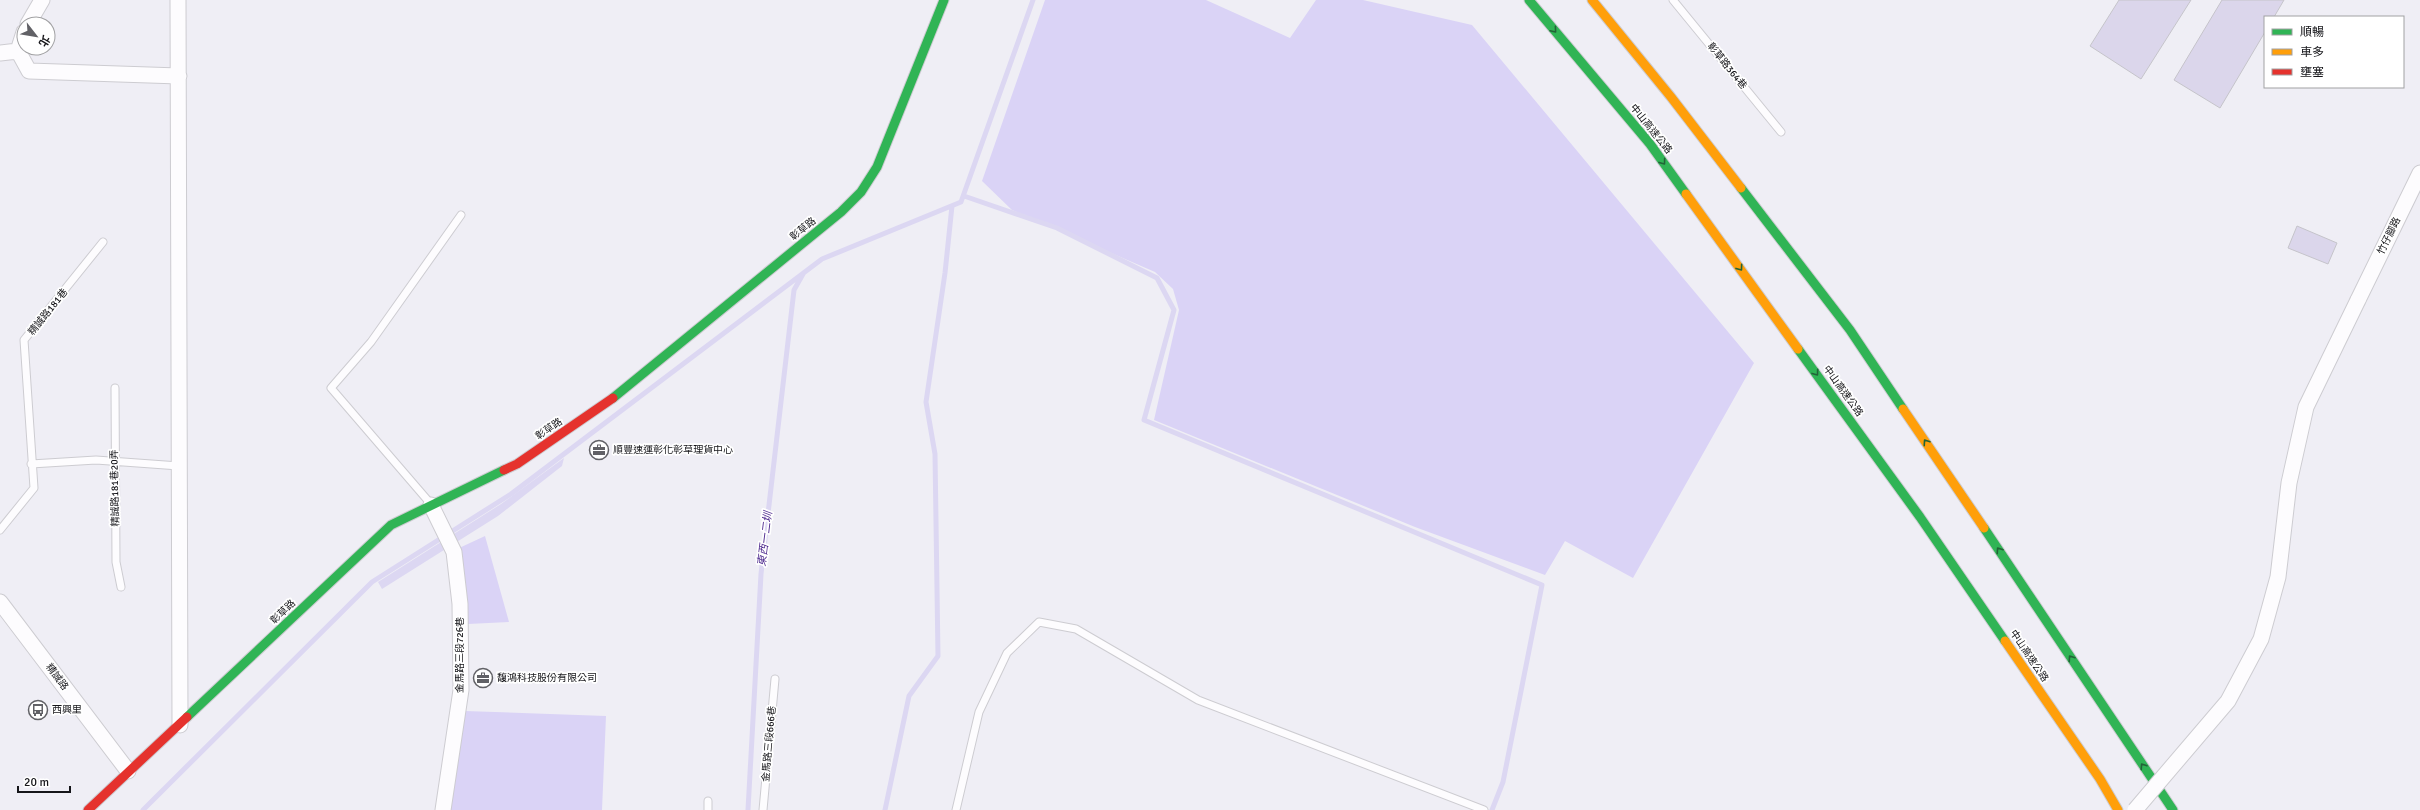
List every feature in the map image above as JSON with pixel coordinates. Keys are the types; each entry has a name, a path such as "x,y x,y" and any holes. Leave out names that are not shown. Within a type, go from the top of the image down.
{"main road":[{"name":"彰草路","path":"88,810 128,771 180,725 390,525 517,464 618,395 841,212 862,192 877,167 944,0"},
{"name":"中山高速公路","path":"1528,0 1654,150 1920,517 2100,779 2118,810"},
{"path":"1592,0 1671,97 1850,330 2173,810"}],"street":[{"path":"33,16 42,0"},
{"path":"178,0 180,725"},
{"path":"0,53 16,51"},
{"path":"21,56 29,71 179,76"},
{"name":"竹仔腳路","path":"2135,810 2228,701 2261,639 2278,577 2289,483 2306,407 2420,173"},
{"name":"金馬路三段726巷","path":"431,505 439,525 454,552 460,604 461,690 443,810"},
{"name":"精誠路","path":"0,602 128,771"}],"lane":[{"name":"彰草路364巷","path":"1673,0 1781,132"},
{"path":"431,505 331,388 371,342 461,215"},
{"name":"精誠路181巷","path":"0,530 34,488 31,464 24,340 103,242"},
{"name":"精誠路181巷20弄","path":"115,388 114,463 116,562 121,587"},
{"path":"31,464 96,460 114,463 179,466"},
{"path":"956,810 979,712 1007,653 1039,622 1076,629 1198,700 1484,810"},
{"name":"金馬路三段666巷","path":"764,810 775,679"},
{"path":"708,801 708,810"}],"shaded area":[{"path":"1045,0 1206,0 1290,38 1316,0 1363,0 1472,25 1754,363 1633,578 1565,541 1545,575 1415,527 1154,420 1179,310 1173,289 1155,272 1012,210 982,181"},
{"path":"564,458 562,466 498,516 382,589 378,582 501,504"},
{"path":"485,536 509,622 468,624 457,549"},
{"path":"465,711 606,716 602,810 450,810"}],"building":[{"path":"2119,0 2191,0 2141,79 2090,46"},
{"path":"2222,0 2284,0 2275,16 2264,16 2264,34 2220,108 2174,80"},
{"path":"2297,226 2337,243 2328,264 2288,248"}],"waterway":[{"path":"143,810 372,582 511,494 822,259 961,202 1033,0"},
{"path":"964,196 1057,228 1157,278 1174,310 1144,420 1542,585 1503,782 1492,810"},
{"path":"885,810 909,696 938,656 935,454 926,402 945,273 952,206"},
{"name":"東西一二圳","path":"748,810 761,574 794,290 803,274"}],"traffic: fast":[{"path":"613,398 841,212 861,192 877,167 944,0"},
{"path":"1529,0 1650,144 1686,194"},
{"path":"1741,188 1850,330 1903,409"},
{"path":"1798,349 1920,517 2005,641"},
{"path":"187,717 391,525 504,470"},
{"path":"1984,528 2173,810"}],"traffic: slow":[{"path":"1592,0 1671,97 1741,188"},
{"path":"1686,194 1798,349"},
{"path":"1903,409 1984,528"},
{"path":"2005,641 2100,779 2118,810"}],"traffic: jam":[{"path":"504,470 517,464 613,398"},
{"path":"88,810 187,717"}],"place":[{"name":"順豐速運彰化彰草理貨中心","path":"599,450"},
{"name":"馥鴻科技股份有限公司","path":"483,678"},
{"name":"西興里","path":"38,710"}]}
